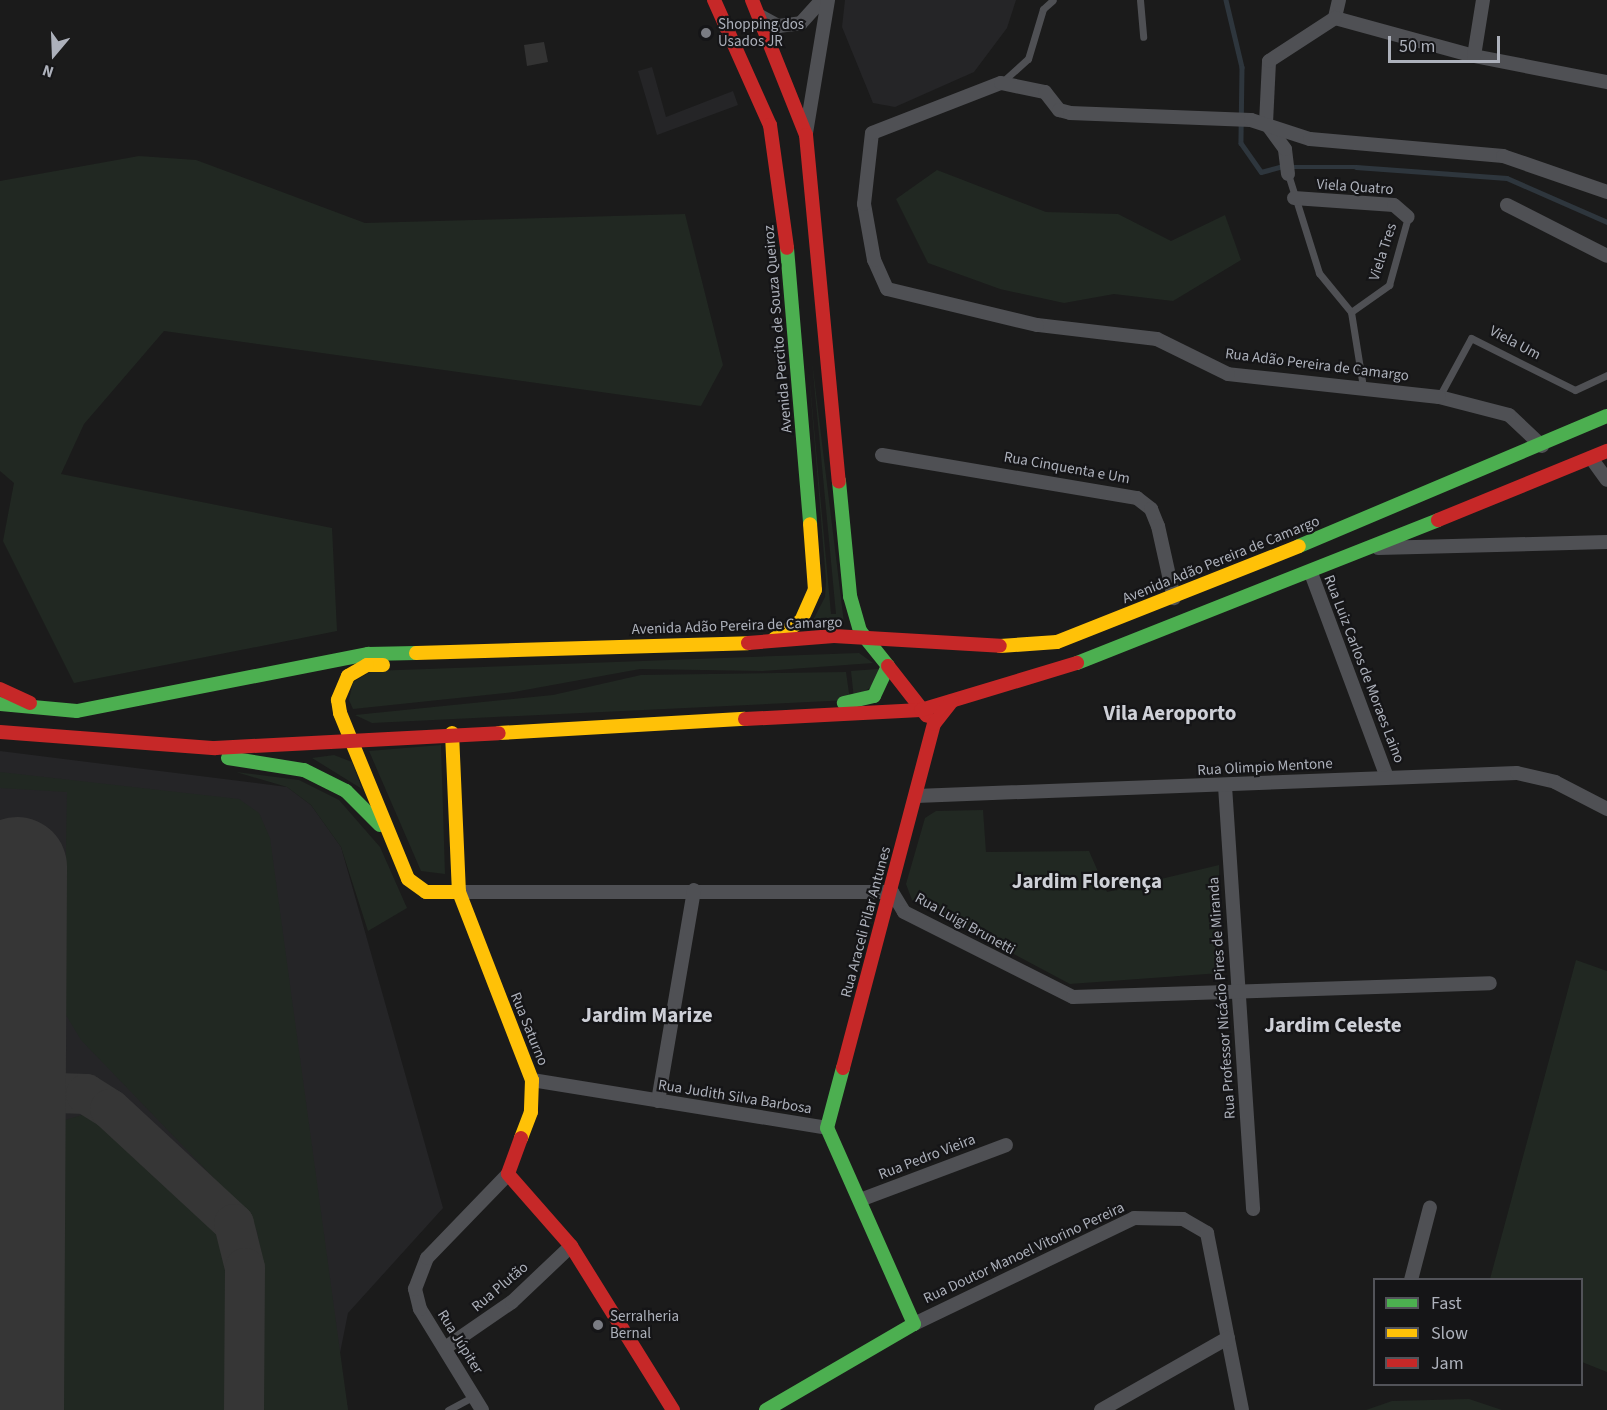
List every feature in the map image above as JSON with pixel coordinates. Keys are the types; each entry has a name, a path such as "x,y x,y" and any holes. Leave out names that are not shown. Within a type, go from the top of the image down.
{"main road":[{"name":"Avenida Percito de Souza Queiroz","path":"714,0 755,85 779,168 816,574 811,605 801,621 764,643"},
{"path":"752,0 806,135 851,601 865,639 934,724"},
{"name":"Avenida Adão Pereira de Camargo","path":"0,704 77,711 368,654 865,639 1025,648 1082,635 1542,446 1607,416"},
{"path":"161,747 251,747 452,733 921,710 1107,654 1607,452"},
{"path":"851,601 871,625 900,642"},
{"path":"459,892 426,892 408,879 340,713 341,687 367,665 509,657 559,649"},
{"path":"490,731 568,717 863,701 884,685 888,666"},
{"path":"0,689 35,706"},
{"name":"Rua Araceli Pilar Antunes","path":"827,1128 892,892 934,724 952,700"},
{"path":"340,713 361,730 389,737"},
{"path":"0,732 161,747 304,770 346,791 389,834"},
{"name":"Rua Saturno","path":"452,733 459,892 532,1080 531,1112 508,1174"},
{"path":"426,892 445,886 458,864"},
{"name":"Rua Judith Silva Barbosa","path":"827,1128 914,1324"},
{"path":"508,1174 571,1246 674,1410"},
{"name":"Rua Doutor Manoel Vitorino Pereira","path":"766,1410 914,1324"}],"street":[{"path":"760,16 778,26 801,23 822,0"},
{"path":"806,135 828,0"},
{"path":"1288,174 1285,149 1266,123 1269,62 1335,18 1338,0"},
{"path":"1474,56 1483,0"},
{"path":"1335,18 1474,56 1607,82"},
{"path":"1001,83 1046,92 1059,110 1070,113 1251,120 1310,139 1503,156 1607,192"},
{"name":"Rua Adão Pereira de Camargo","path":"1001,83 872,134 864,163 864,204 874,260 887,289 1036,325 1157,339 1228,374 1439,397 1509,415 1542,446"},
{"name":"Viela Quatro","path":"1294,198 1394,205 1408,217"},
{"path":"1508,205 1607,256"},
{"name":"Rua Cinquenta e Um","path":"882,455 1137,498 1151,509 1158,526 1174,598"},
{"path":"1591,458 1607,480"},
{"path":"1436,521 1428,533 1440,548"},
{"path":"1369,548 1607,542"},
{"name":"Rua Luiz Carlos de Moraes Laino","path":"1311,573 1387,777"},
{"name":"Rua Olimpio Mentone","path":"916,796 1225,786 1387,777 1536,775 1607,809"},
{"name":"Rua Professor Nicácio Pires de Miranda","path":"1225,786 1253,1209"},
{"path":"658,1101 694,890"},
{"path":"459,892 694,890 892,892"},
{"name":"Rua Luigi Brunetti","path":"892,892 904,912 1060,995 1237,992 1490,983"},
{"name":"Rua Judith Silva Barbosa","path":"532,1080 827,1128"},
{"name":"Rua Pedro Vieira","path":"860,1200 1006,1145"},
{"name":"Rua Saturno","path":"415,1289 427,1258 508,1174"},
{"path":"1412,1278 1430,1206"},
{"name":"Rua Doutor Manoel Vitorino Pereira","path":"914,1324 1134,1218 1183,1219 1207,1233 1242,1410"},
{"name":"Rua Plutão","path":"445,1348 512,1302 571,1246"},
{"name":"Rua Júpiter","path":"415,1289 420,1309 482,1410"},
{"path":"1101,1410 1228,1338"}],"lane":[{"path":"1001,83 1028,59 1043,9 1053,0"},
{"path":"1140,0 1143,37"},
{"path":"1288,174 1319,273 1351,312 1362,387"},
{"name":"Viela Tres","path":"1351,312 1389,285 1408,217"},
{"name":"Viela Um","path":"1439,397 1471,338 1575,390 1607,375"},
{"path":"448,1410 474,1396"}],"shaded area":[{"path":"845,0 1016,0 1007,28 974,72 895,107 873,103 842,27"},
{"path":"652,67 666,117 733,91 738,105 657,135 638,71"},
{"path":"139,156 196,160 365,223 685,214 723,365 701,406 164,331 84,424 61,474 332,528 337,631 74,683 3,541 14,483 0,471 0,181"},
{"path":"937,170 1046,212 1118,214 1171,241 1225,215 1241,260 1173,301 1114,294 1064,303 1000,289 928,263 896,199"},
{"path":"812,361 844,623 841,629 808,630 825,597 826,580 808,362 831,614 836,614"},
{"path":"859,653 873,663 763,671 640,669 514,692 353,709 349,700 353,682 372,671"},
{"path":"878,669 878,682 854,699 851,671"},
{"path":"846,672 850,700 372,723 355,715 553,695 641,675"},
{"path":"441,745 445,874 421,871 369,751"},
{"path":"0,751 287,787 311,805 341,847 443,1208 348,1313 339,1358 348,1410 0,1410"},
{"path":"334,755 352,762 362,789 312,758"},
{"path":"0,772 239,799 259,813 270,838 348,1410 261,1410 262,1261 257,1231 237,1202 81,1040 63,1010 67,792 0,788"},
{"path":"236,772 299,780 339,800 380,847 407,908 368,931 341,847 311,805 287,787"},
{"path":"983,810 986,852 1089,851 1107,892 1219,865 1220,973 1070,984 912,900 906,884 925,818 936,811"},
{"path":"1576,960 1607,971 1607,1372 1583,1362 1583,1278 1490,1278"},
{"path":"95,1111 109,1119 227,1244 228,1410 53,1410 54,1138 62,1121"},
{"path":"1469,1399 1502,1410 1366,1410 1392,1401"}],"building":[{"path":"544,42 548,62 527,66 524,45"}],"waterway":[{"path":"1226,0 1242,67 1241,143 1261,172 1280,167 1356,167 1507,178 1607,222"}],"taxiway":[{"path":"0,896 17,925"},
{"path":"0,1031 16,1064"},
{"path":"16,1137 32,1109 58,1093 86,1094 110,1109 234,1224 245,1268 244,1410"}],"runway":[{"path":"14,1410 17,867"}],"traffic: fast":[{"path":"787,248 810,524"},
{"path":"1299,546 1607,416"},
{"path":"839,481 850,596 860,631 888,666 874,696 844,703"},
{"path":"1077,663 1438,520"},
{"path":"0,704 77,711 368,654 416,653"},
{"path":"228,758 304,770 346,791 380,825"},
{"path":"766,1410 914,1324 827,1128 843,1068"}],"traffic: slow":[{"path":"774,639 801,621 815,590 810,524"},
{"path":"1000,646 1057,642 1299,546"},
{"path":"416,653 748,643"},
{"path":"383,665 367,665 348,676 338,700 340,713 408,879 426,892 459,892"},
{"path":"499,733 745,719"},
{"path":"452,733 459,892 532,1080 531,1112 521,1138"}],"traffic: jam":[{"path":"714,0 770,125 787,248"},
{"path":"752,0 806,135 839,481"},
{"path":"1438,520 1607,451"},
{"path":"748,643 834,636 1000,646"},
{"path":"745,719 921,710 1077,663"},
{"path":"888,666 927,716"},
{"path":"0,689 30,703"},
{"path":"843,1068 934,724 952,701"},
{"path":"0,732 215,748 499,733"},
{"path":"521,1138 508,1174 571,1246 673,1410"}],"place":[{"name":"Shopping dos Usados JR","path":"706,33"},
{"name":"Serralheria Bernal","path":"598,1325"}],"district":[{"name":"Vila Aeroporto","path":"1170,713"},
{"name":"Jardim Florença","path":"1087,881"},
{"name":"Jardim Marize","path":"647,1015"},
{"name":"Jardim Celeste","path":"1333,1025"}]}
